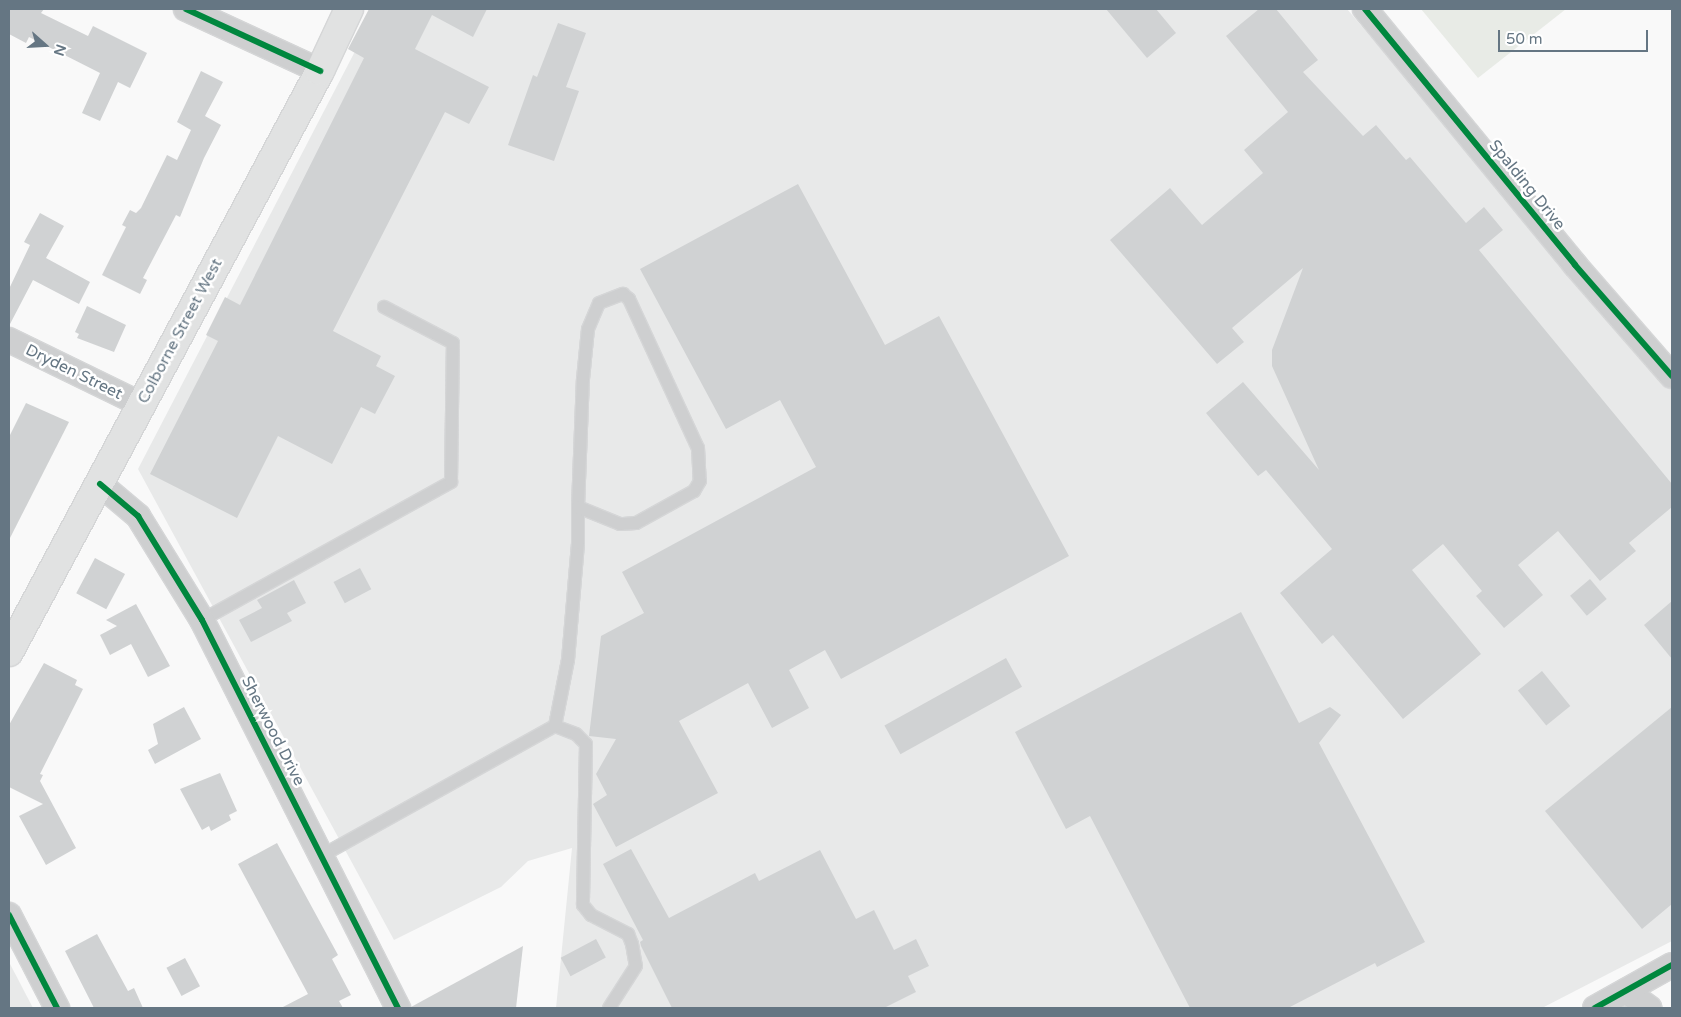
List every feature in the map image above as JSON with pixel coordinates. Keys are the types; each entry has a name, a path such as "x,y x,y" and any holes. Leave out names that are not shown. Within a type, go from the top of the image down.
{"main road":[{"name":"Colborne Street West","path":"9,652 100,484 140,404 320,71 349,9"}],"street":[{"path":"186,9 320,71"},
{"name":"Spalding Drive","path":"1365,9 1576,265 1672,376"},
{"name":"Dryden Street","path":"9,340 140,404"},
{"name":"Sherwood Drive","path":"100,484 138,516 202,620 398,1008"},
{"path":"9,915 57,1008"},
{"path":"1595,1008 1672,965"},
{"path":"1626,991 1649,1008"}],"lane":[{"path":"321,856 555,726 568,660 588,329 599,303 623,294 629,299 698,448 700,481 694,491 636,523 620,524 578,507"},
{"path":"202,620 451,482 453,343 384,308"},
{"path":"555,726 576,734 586,744 583,906 591,915 628,934 632,944 636,966 609,1008"}],"shaded area":[{"path":"377,9 1347,9 1672,389 1672,941 1542,1008 556,1008 572,848 528,861 501,887 394,940 138,469"},
{"path":"1421,9 1566,9 1478,78"},
{"path":"9,962 33,1008 9,1008"}],"building":[{"path":"9,9 44,9 41,13 88,36 93,26 147,53 130,88 118,82 100,121 82,113 100,73 29,37 26,43 9,34"},
{"path":"369,9 487,9 473,37 432,15 415,49 489,87 469,124 445,112 333,331 381,356 376,366 395,376 375,414 361,407 332,464 278,436 237,518 150,474 218,341 206,335 225,297 240,305 364,58 348,49"},
{"path":"1106,9 1156,9 1176,33 1147,58"},
{"path":"1259,9 1276,9 1318,60 1303,72 1363,136 1376,125 1406,160 1410,157 1466,223 1484,207 1503,230 1479,250 1672,484 1672,507 1629,543 1636,551 1600,581 1558,531 1518,565 1543,595 1504,628 1476,596 1482,591 1443,544 1412,570 1481,654 1403,719 1333,635 1322,644 1280,593 1332,549 1266,470 1258,476 1206,413 1243,382 1319,470 1272,366 1272,350 1303,268 1232,328 1244,342 1217,364 1110,240 1170,188 1202,225 1263,173 1244,150 1288,112 1226,36"},
{"path":"558,23 586,33 566,87 579,91 554,161 508,145 533,75 537,77"},
{"path":"201,71 223,82 205,116 221,125 204,158 180,217 176,215 143,278 147,280 140,294 102,275 126,227 122,225 130,210 136,213 141,208 167,155 177,160 191,130 177,122"},
{"path":"798,184 885,345 939,316 1069,556 841,679 825,650 789,670 809,708 772,728 748,683 679,721 718,793 616,847 593,804 607,795 596,774 616,739 589,736 601,636 644,613 622,572 816,467 780,400 726,429 640,269"},
{"path":"40,213 64,226 46,258 90,282 79,304 33,280 9,326 9,289 30,245 24,242"},
{"path":"87,306 126,325 114,352 77,338 79,334 75,332"},
{"path":"26,403 69,422 9,540 9,437"},
{"path":"95,558 125,574 106,609 76,593"},
{"path":"360,568 371,589 345,603 334,582"},
{"path":"1590,579 1607,599 1587,616 1570,596"},
{"path":"294,580 306,603 287,613 292,621 251,642 239,620 262,608 257,600"},
{"path":"1672,601 1672,659 1644,625"},
{"path":"136,604 170,666 148,677 131,644 110,655 100,635 117,626 106,620"},
{"path":"1241,612 1299,723 1330,707 1341,715 1319,743 1425,942 1377,967 1375,963 1288,1008 1190,1008 1090,816 1066,829 1015,732"},
{"path":"1006,658 1022,687 900,754 884,725"},
{"path":"44,663 77,680 75,685 83,689 40,774 43,775 40,781 76,848 46,865 19,816 43,804 9,787 9,725"},
{"path":"1542,671 1570,706 1546,725 1518,691"},
{"path":"184,707 201,739 155,764 148,750 158,744 153,724"},
{"path":"1672,707 1672,904 1642,929 1545,811"},
{"path":"220,773 237,811 229,815 231,820 211,831 209,826 202,830 180,789"},
{"path":"277,843 338,955 332,959 351,995 339,1001 343,1008 281,1008 308,994 238,864"},
{"path":"631,849 669,918 755,873 759,881 820,850 856,919 874,910 894,950 916,939 929,966 908,976 916,992 884,1008 672,1008 641,946 640,942 643,940 603,864"},
{"path":"97,934 128,991 134,988 143,1008 94,1008 65,951"},
{"path":"596,939 606,958 571,976 561,958"},
{"path":"523,946 516,1008 411,1007"},
{"path":"185,958 200,986 181,996 166,968"}],"cycle path":[{"path":"186,9 320,71"},
{"path":"1365,9 1575,265 1672,376"},
{"path":"100,484 138,516 202,620 398,1008"},
{"path":"9,915 57,1008"},
{"path":"1595,1008 1672,965"}]}
